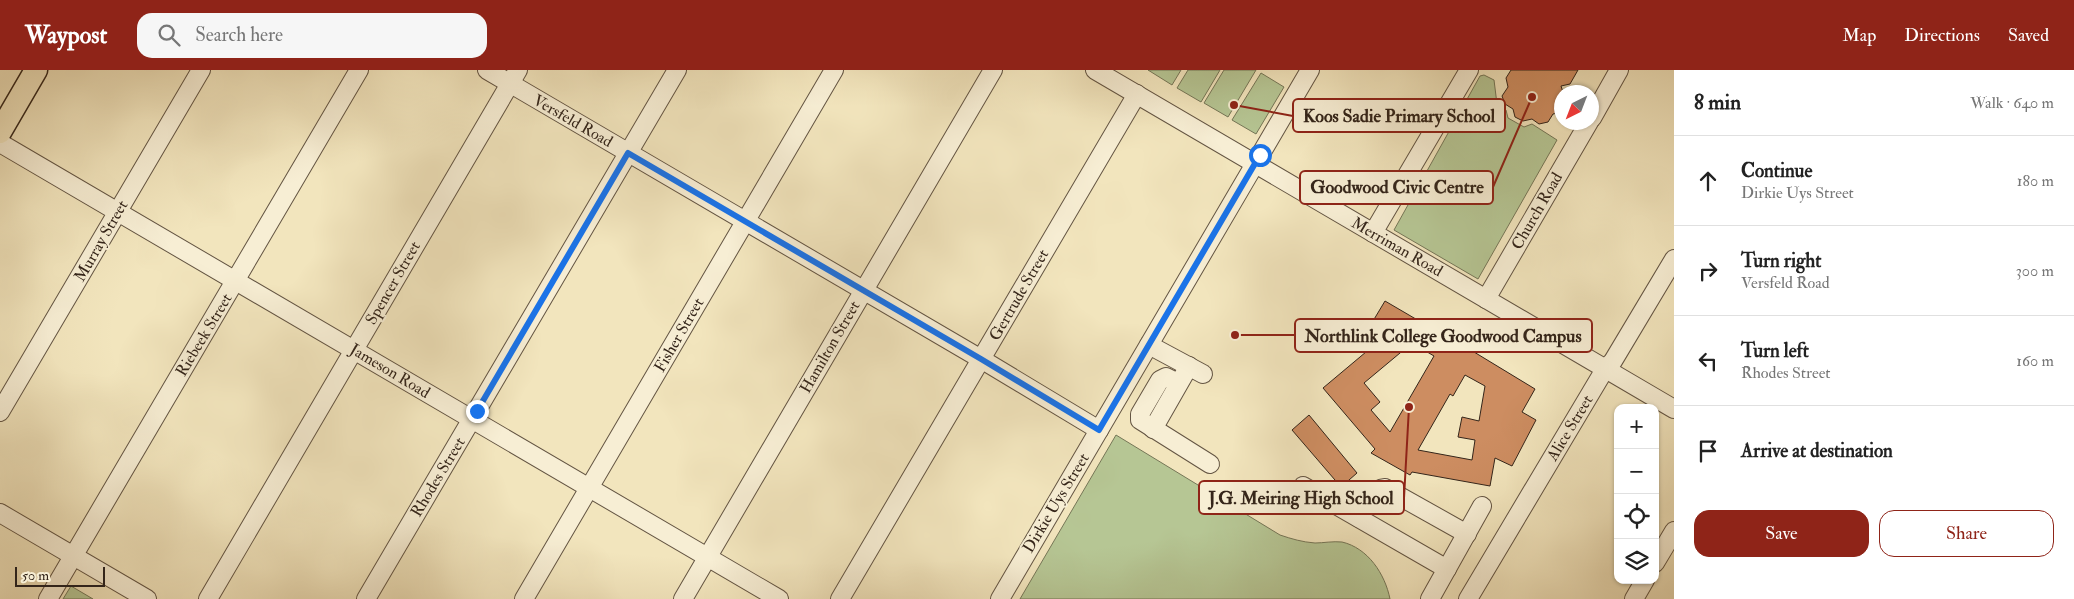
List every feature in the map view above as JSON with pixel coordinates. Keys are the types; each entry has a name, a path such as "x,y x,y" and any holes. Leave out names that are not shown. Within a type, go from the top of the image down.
{"main road":[{"path":"0,101 18,70"},
{"path":"0,132 36,70"}],"street":[{"name":"Murray Street","path":"0,412 201,70"},
{"name":"Riebeek Street","path":"48,599 359,70"},
{"name":"Versfeld Road","path":"487,70 514,77 628,153 1099,430"},
{"name":"Rhodes Street","path":"366,599 677,70"},
{"name":"Fisher Street","path":"524,599 834,70"},
{"name":"Hamilton Street","path":"683,599 993,70"},
{"name":"Merriman Road","path":"1095,70 1674,409"},
{"name":"Dirkie Uys Street","path":"1000,599 1310,70"},
{"path":"1373,233 1469,70"},
{"path":"1599,106 1619,70"},
{"name":"Spencer Street","path":"208,599 514,77"},
{"name":"Gertrude Street","path":"840,599 1137,94"},
{"name":"Church Road","path":"1486,299 1584,130"},
{"name":"Jameson Road","path":"0,143 779,599"},
{"name":"Alice Street","path":"1468,599 1605,369 1614,361 1674,259"},
{"path":"1149,345 1196,370 1178,383 1152,429 1210,464"},
{"path":"1303,486 1447,569"},
{"path":"1359,518 1374,493 1379,489 1385,488 1467,534"},
{"path":"1430,599 1482,506"},
{"path":"0,512 147,599"},
{"path":"1659,556 1674,531"},
{"path":"1634,599 1643,584"}],"green space":[{"path":"1148,70 1181,70 1172,85"},
{"path":"1188,70 1220,70 1201,102 1177,88"},
{"path":"1224,70 1256,70 1228,117 1204,103"},
{"path":"1261,73 1284,87 1256,134 1232,120"},
{"path":"1484,75 1494,80 1497,104 1506,110 1508,118 1524,127 1532,124 1557,140 1478,279 1394,230 1480,76"},
{"path":"1116,435 1280,535 1310,543 1342,542 1360,550 1374,563 1384,580 1390,599 1020,599"},
{"path":"71,586 93,599 63,599"}],"building":[{"path":"1511,70 1578,70 1570,84 1554,85 1554,114 1548,122 1539,124 1532,119 1523,121 1515,117 1513,109 1505,104 1502,96 1508,87 1506,78"},
{"path":"1385,301 1535,389 1522,412 1536,420 1512,466 1495,458 1490,486 1412,472 1410,475 1371,453 1375,449 1323,388 1391,331 1373,321","holes":["1412,343 1434,356 1390,432 1371,410 1380,402 1364,383","1465,375 1485,386 1479,421 1462,417 1458,437 1475,440 1472,460 1418,450 1450,394 1453,396"]},
{"path":"1309,415 1357,473 1341,487 1292,430"}],"place":[{"name":"Goodwood Civic Centre","path":"1532,97"},
{"name":"Koos Sadie Primary School","path":"1234,105"},
{"name":"Northlink College Goodwood Campus","path":"1235,335"},
{"name":"J.G. Meiring High School","path":"1409,407"}],"route":[{"path":"477,411 628,153 1099,430 1260,155"}]}
